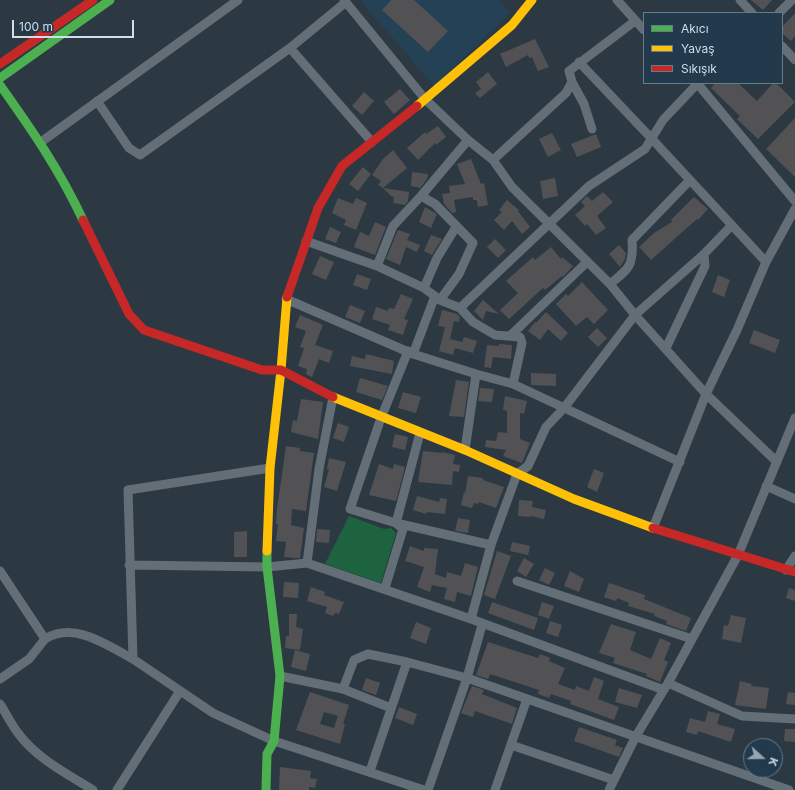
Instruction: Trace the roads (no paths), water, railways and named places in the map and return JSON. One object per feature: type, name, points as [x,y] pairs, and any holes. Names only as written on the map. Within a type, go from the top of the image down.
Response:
[{"type":"street","points":[[0,64],[93,0]]},
{"type":"street","points":[[0,78],[110,0]]},
{"type":"street","points":[[41,142],[238,0]]},
{"type":"street","points":[[266,790],[267,754],[274,741],[280,676],[267,567],[270,468],[281,370],[286,299],[318,208],[342,166],[425,99],[512,25],[532,0]]},
{"type":"street","points":[[617,0],[643,29]]},
{"type":"street","points":[[740,0],[751,12]]},
{"type":"street","points":[[780,12],[792,0]]},
{"type":"street","points":[[97,101],[129,148],[140,156],[290,48],[345,1],[425,99],[468,140],[493,160],[512,187],[610,284],[635,315],[706,394],[777,462]]},
{"type":"street","points":[[592,129],[584,104],[568,71],[635,21]]},
{"type":"street","points":[[783,47],[795,60]]},
{"type":"street","points":[[290,48],[372,142]]},
{"type":"street","points":[[579,62],[652,138],[731,226],[766,262]]},
{"type":"street","points":[[493,160],[566,93],[572,82]]},
{"type":"street","points":[[460,308],[589,186],[645,149],[663,120],[696,84]]},
{"type":"street","points":[[698,84],[795,201]]},
{"type":"street","points":[[0,85],[41,142],[67,186],[129,314],[144,330],[262,370],[281,370],[333,397],[381,418],[465,450],[574,499],[653,528],[791,571],[795,556]]},
{"type":"street","points":[[377,266],[393,226],[422,196],[468,140]]},
{"type":"street","points":[[610,284],[627,270],[632,262],[632,240],[690,180]]},
{"type":"street","points":[[422,196],[435,204],[473,243],[459,274],[437,298],[411,352],[381,418],[350,509],[396,523],[491,545]]},
{"type":"street","points":[[653,528],[706,394],[737,330],[766,262],[795,209]]},
{"type":"street","points":[[471,619],[491,545],[517,474],[528,466],[546,427],[564,408],[635,315],[704,254],[731,226]]},
{"type":"street","points":[[424,288],[437,258],[456,227]]},
{"type":"street","points":[[306,241],[377,266],[424,288],[437,298],[460,308],[473,322],[495,335],[511,335],[520,337],[522,343],[513,384]]},
{"type":"street","points":[[666,348],[705,266],[704,254]]},
{"type":"street","points":[[511,335],[588,262]]},
{"type":"street","points":[[286,299],[411,352],[476,374],[513,384],[680,462]]},
{"type":"street","points":[[465,450],[476,374]]},
{"type":"street","points":[[307,563],[319,470],[333,397]]},
{"type":"street","points":[[610,790],[636,736],[666,687],[738,555],[795,418]]},
{"type":"street","points":[[396,523],[420,433]]},
{"type":"street","points":[[133,659],[129,565],[128,490],[270,468]]},
{"type":"street","points":[[766,486],[795,500]]},
{"type":"street","points":[[384,588],[403,529],[396,523]]},
{"type":"street","points":[[129,565],[267,567],[307,563],[384,588],[471,619],[482,625],[666,687],[742,716],[795,719]]},
{"type":"street","points":[[0,571],[45,639]]},
{"type":"street","points":[[517,581],[692,639]]},
{"type":"street","points":[[428,790],[468,678],[482,625]]},
{"type":"street","points":[[0,679],[29,659],[45,639],[60,632],[78,633],[102,643],[133,659],[213,713],[274,741],[370,771],[424,790]]},
{"type":"street","points":[[343,689],[354,660],[368,654],[407,662],[468,678],[636,736],[766,787],[788,790]]},
{"type":"street","points":[[370,771],[407,662]]},
{"type":"street","points":[[280,676],[343,689],[391,708]]},
{"type":"street","points":[[117,790],[180,691]]},
{"type":"street","points":[[495,790],[527,699]]},
{"type":"street","points":[[0,704],[18,733],[32,748],[56,767],[93,790]]},
{"type":"street","points":[[511,745],[614,780]]}]
